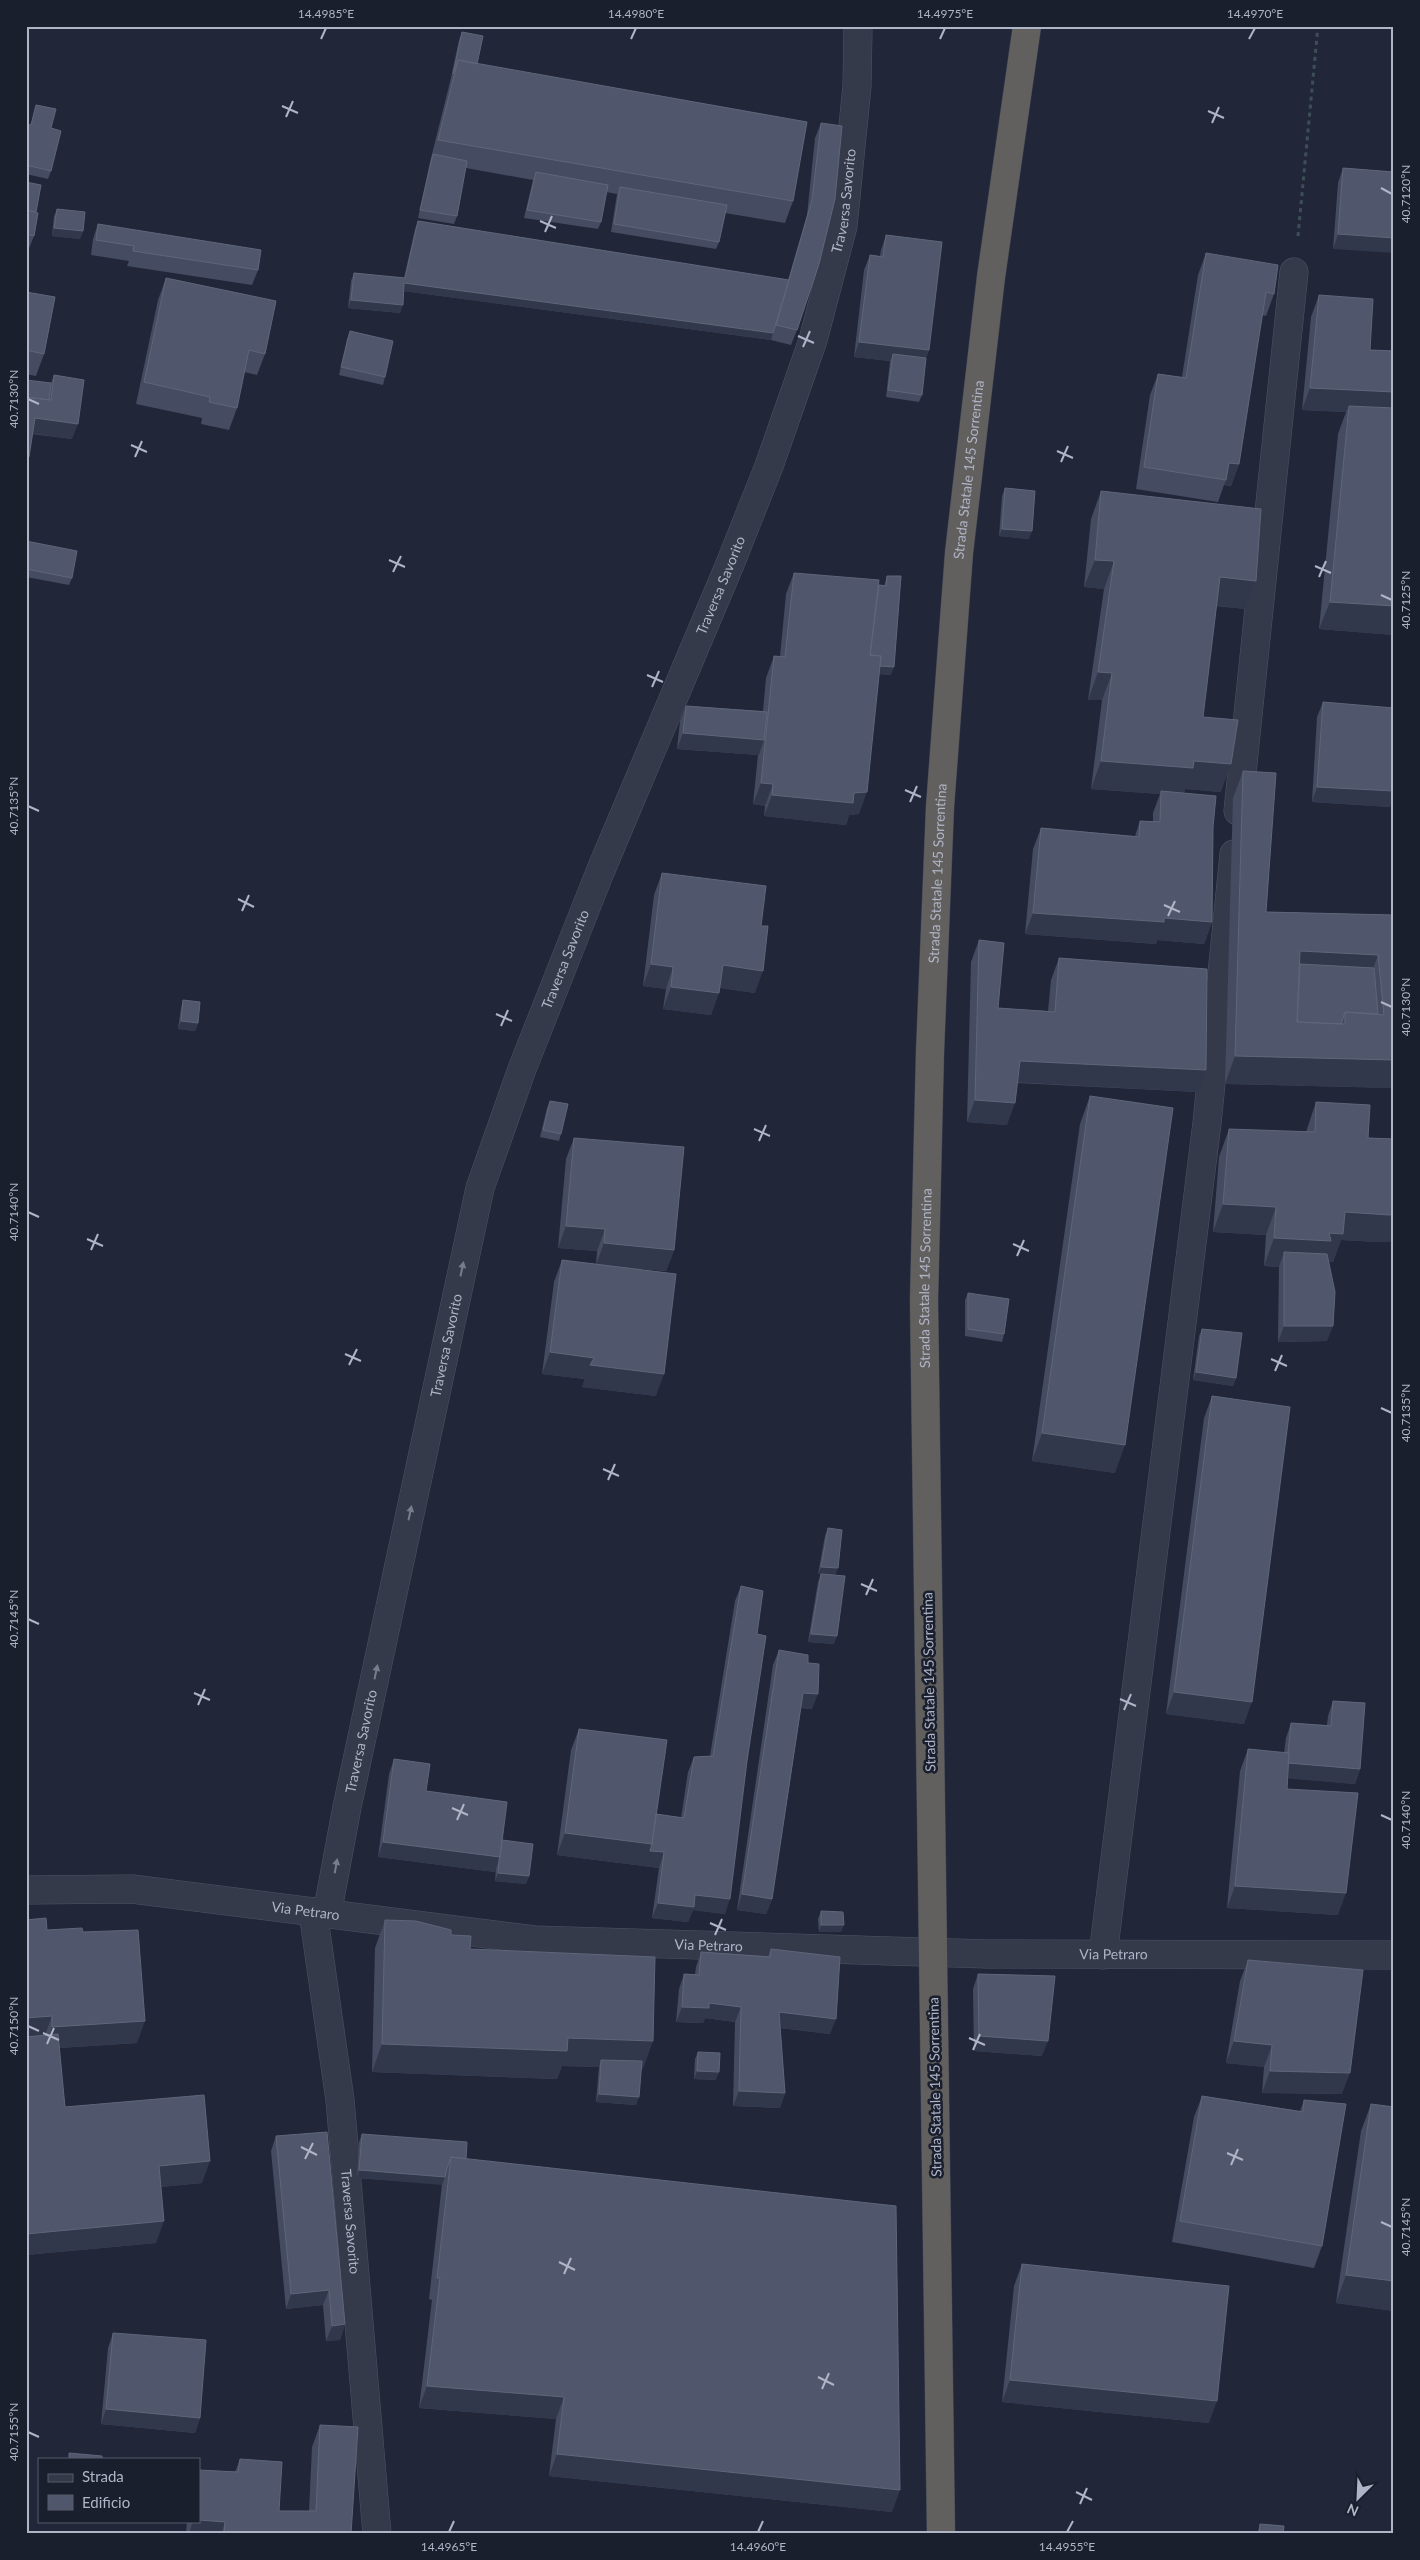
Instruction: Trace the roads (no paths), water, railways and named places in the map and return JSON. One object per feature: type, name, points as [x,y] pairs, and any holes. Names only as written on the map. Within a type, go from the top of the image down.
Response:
[{"type":"highway","name":"Strada Statale 145 Sorrentina","points":[[941,2534],[924,1300],[930,1052],[940,807],[959,553],[991,276],[1027,26]]},
{"type":"street","name":"Traversa Savorito","points":[[378,2534],[340,2100],[320,1913],[347,1807],[480,1188],[522,1069],[600,872],[730,564],[769,466],[813,340],[843,226],[857,86],[858,26]]},
{"type":"street","points":[[1103,1955],[1208,1123],[1294,272]]},
{"type":"street","name":"Via Petraro","points":[[26,1890],[132,1889],[535,1940],[987,1954],[1394,1955]]}]
